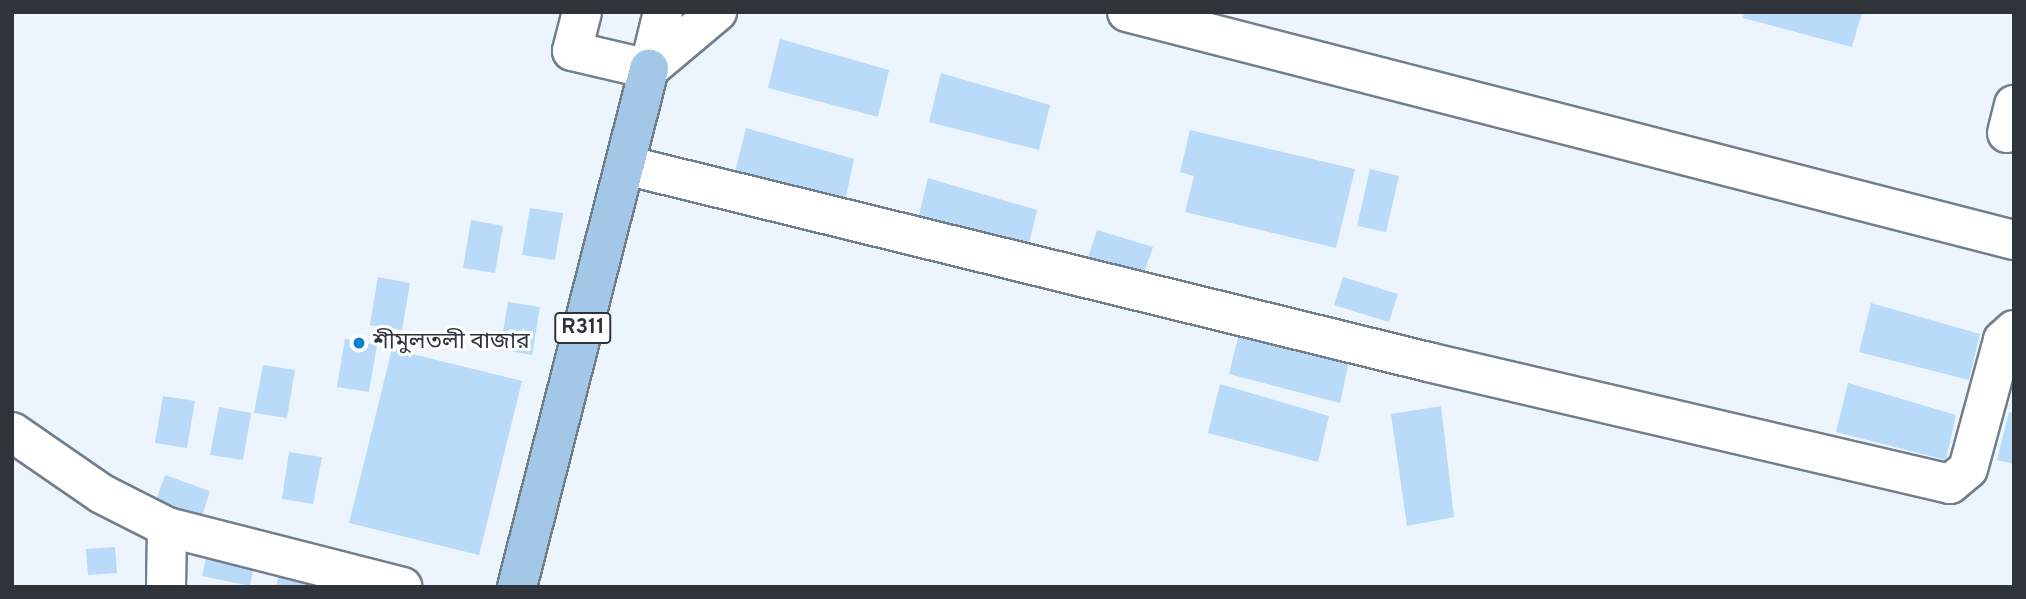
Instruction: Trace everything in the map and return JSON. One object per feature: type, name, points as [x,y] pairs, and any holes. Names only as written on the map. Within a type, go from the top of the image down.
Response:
[{"type":"main road","name":"R311","points":[[517,587],[649,69]]},
{"type":"street","points":[[582,12],[572,51],[649,69],[717,12]]},
{"type":"street","name":"R311","points":[[649,69],[663,12]]},
{"type":"street","points":[[1127,12],[2014,240]]},
{"type":"street","points":[[625,165],[1402,356],[1950,484],[1968,469],[2003,341],[2014,330]]},
{"type":"street","points":[[12,432],[102,494],[167,527],[402,587]]},
{"type":"street","points":[[166,587],[167,527]]},
{"type":"building","points":[[1744,12],[1862,12],[1852,47],[1743,18]]},
{"type":"building","points":[[780,39],[889,70],[878,117],[768,88]]},
{"type":"building","points":[[941,73],[1050,105],[1039,150],[929,122]]},
{"type":"building","points":[[746,128],[854,159],[844,206],[734,176]]},
{"type":"building","points":[[1190,130],[1355,169],[1336,248],[1185,212],[1194,176],[1180,172]]},
{"type":"building","points":[[1370,169],[1399,176],[1386,232],[1357,226]]},
{"type":"building","points":[[928,178],[1037,210],[1026,256],[916,227]]},
{"type":"building","points":[[530,208],[563,213],[555,260],[522,255]]},
{"type":"building","points":[[471,220],[503,226],[495,273],[463,268]]},
{"type":"building","points":[[1097,230],[1153,247],[1143,275],[1088,258]]},
{"type":"building","points":[[378,277],[410,283],[402,330],[370,325]]},
{"type":"building","points":[[1343,277],[1398,294],[1389,322],[1334,305]]},
{"type":"building","points":[[508,302],[540,307],[532,355],[500,349]]},
{"type":"building","points":[[1871,303],[1980,334],[1969,380],[1859,352]]},
{"type":"building","points":[[1241,326],[1350,357],[1340,403],[1229,374]]},
{"type":"building","points":[[345,339],[377,345],[369,392],[337,387]]},
{"type":"building","points":[[392,349],[522,381],[479,555],[349,523]]},
{"type":"building","points":[[263,365],[295,370],[287,418],[254,413]]},
{"type":"building","points":[[1848,383],[1956,415],[1946,460],[1836,432]]},
{"type":"building","points":[[1220,384],[1329,416],[1318,462],[1208,433]]},
{"type":"building","points":[[163,396],[195,401],[187,448],[155,443]]},
{"type":"building","points":[[1441,406],[1454,517],[1407,526],[1391,414]]},
{"type":"building","points":[[219,407],[251,413],[243,460],[210,455]]},
{"type":"building","points":[[2009,412],[2014,413],[2014,464],[1997,460]]},
{"type":"building","points":[[289,452],[322,457],[313,504],[282,499]]},
{"type":"building","points":[[165,475],[210,491],[200,522],[154,506]]},
{"type":"building","points":[[209,544],[256,554],[250,586],[202,576]]},
{"type":"building","points":[[115,547],[117,573],[88,575],[86,549]]},
{"type":"building","points":[[281,563],[312,568],[309,587],[276,587]]},
{"type":"place","name":"শীমুলতলী বাজার","points":[[359,343]]}]
